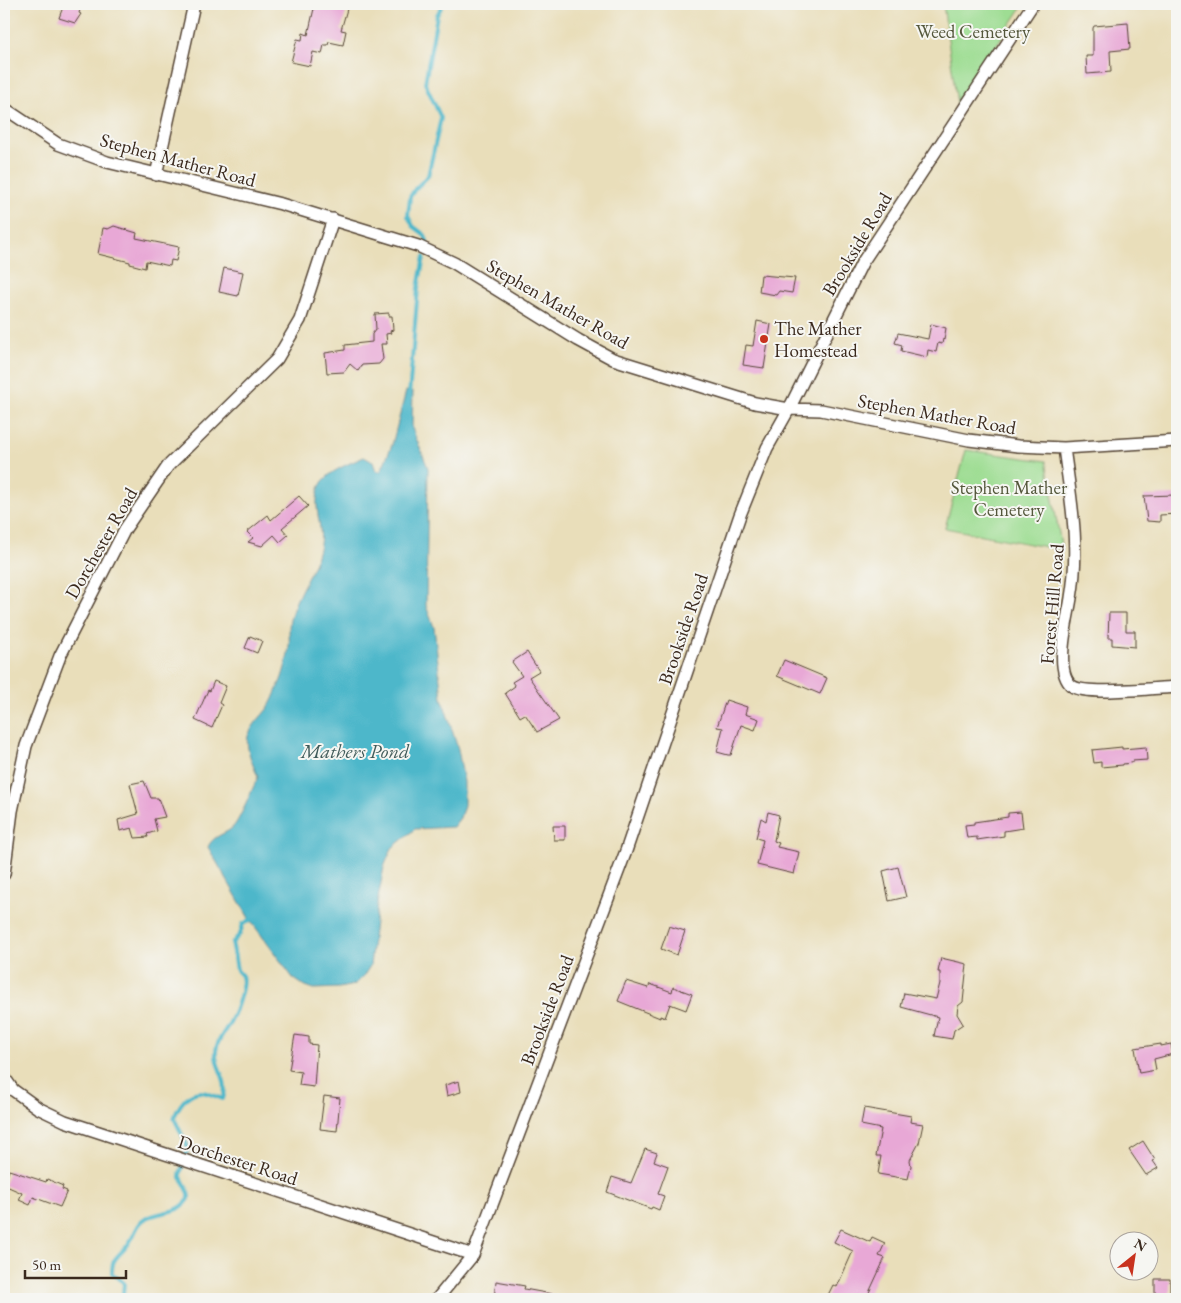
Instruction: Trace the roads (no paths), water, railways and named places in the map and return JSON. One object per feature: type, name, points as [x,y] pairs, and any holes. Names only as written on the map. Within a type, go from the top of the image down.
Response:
[{"type":"street","points":[[156,175],[194,4]]},
{"type":"street","name":"Brookside Road","points":[[437,1299],[473,1255],[626,851],[740,515],[767,448],[789,410],[862,263],[1033,4]]},
{"type":"street","name":"Stephen Mather Road","points":[[4,108],[58,144],[107,162],[281,204],[398,239],[436,253],[578,340],[613,359],[755,403],[789,410],[821,410],[969,440],[1018,446],[1064,448],[1177,442]]},
{"type":"street","name":"Dorchester Road","points":[[4,874],[12,810],[26,746],[60,656],[125,529],[168,466],[277,359],[300,320],[333,219]]},
{"type":"street","name":"Forest Hill Road","points":[[1064,448],[1075,532],[1076,559],[1074,585],[1064,644],[1062,666],[1064,677],[1073,686],[1088,691],[1177,687]]},
{"type":"street","name":"Dorchester Road","points":[[4,1077],[13,1090],[38,1108],[65,1121],[473,1255]]},
{"type":"water","name":"Mathers Pond","points":[[406,391],[413,392],[412,428],[428,468],[426,606],[434,627],[442,698],[458,749],[464,782],[464,805],[460,818],[453,827],[415,829],[392,848],[384,867],[377,904],[370,966],[363,977],[354,985],[314,989],[303,985],[293,978],[250,920],[208,847],[213,840],[230,830],[236,823],[258,777],[249,751],[248,736],[269,706],[284,672],[289,647],[289,623],[292,611],[313,567],[319,549],[320,533],[317,502],[320,486],[334,472],[364,457],[373,462],[376,471],[381,471],[392,445]]},
{"type":"waterway","points":[[427,241],[425,235],[413,226],[408,216],[410,197],[428,176],[441,118],[425,83],[437,15],[443,4]]},
{"type":"waterway","points":[[409,396],[418,288],[424,257]]},
{"type":"waterway","points":[[119,1299],[123,1294],[124,1283],[112,1273],[113,1264],[131,1240],[138,1226],[147,1218],[180,1208],[189,1199],[189,1193],[180,1175],[188,1147],[174,1118],[184,1101],[195,1093],[205,1092],[223,1099],[225,1085],[217,1063],[216,1051],[219,1040],[237,1007],[243,981],[242,976],[237,970],[232,943],[240,934],[243,924],[250,920],[252,916]]},
{"type":"place","name":"The Mather Homestead","points":[[764,339]]},
{"type":"park label","name":"Weed Cemetery","points":[[973,31]]},
{"type":"park label","name":"Stephen Mather Cemetery","points":[[1009,498]]}]
